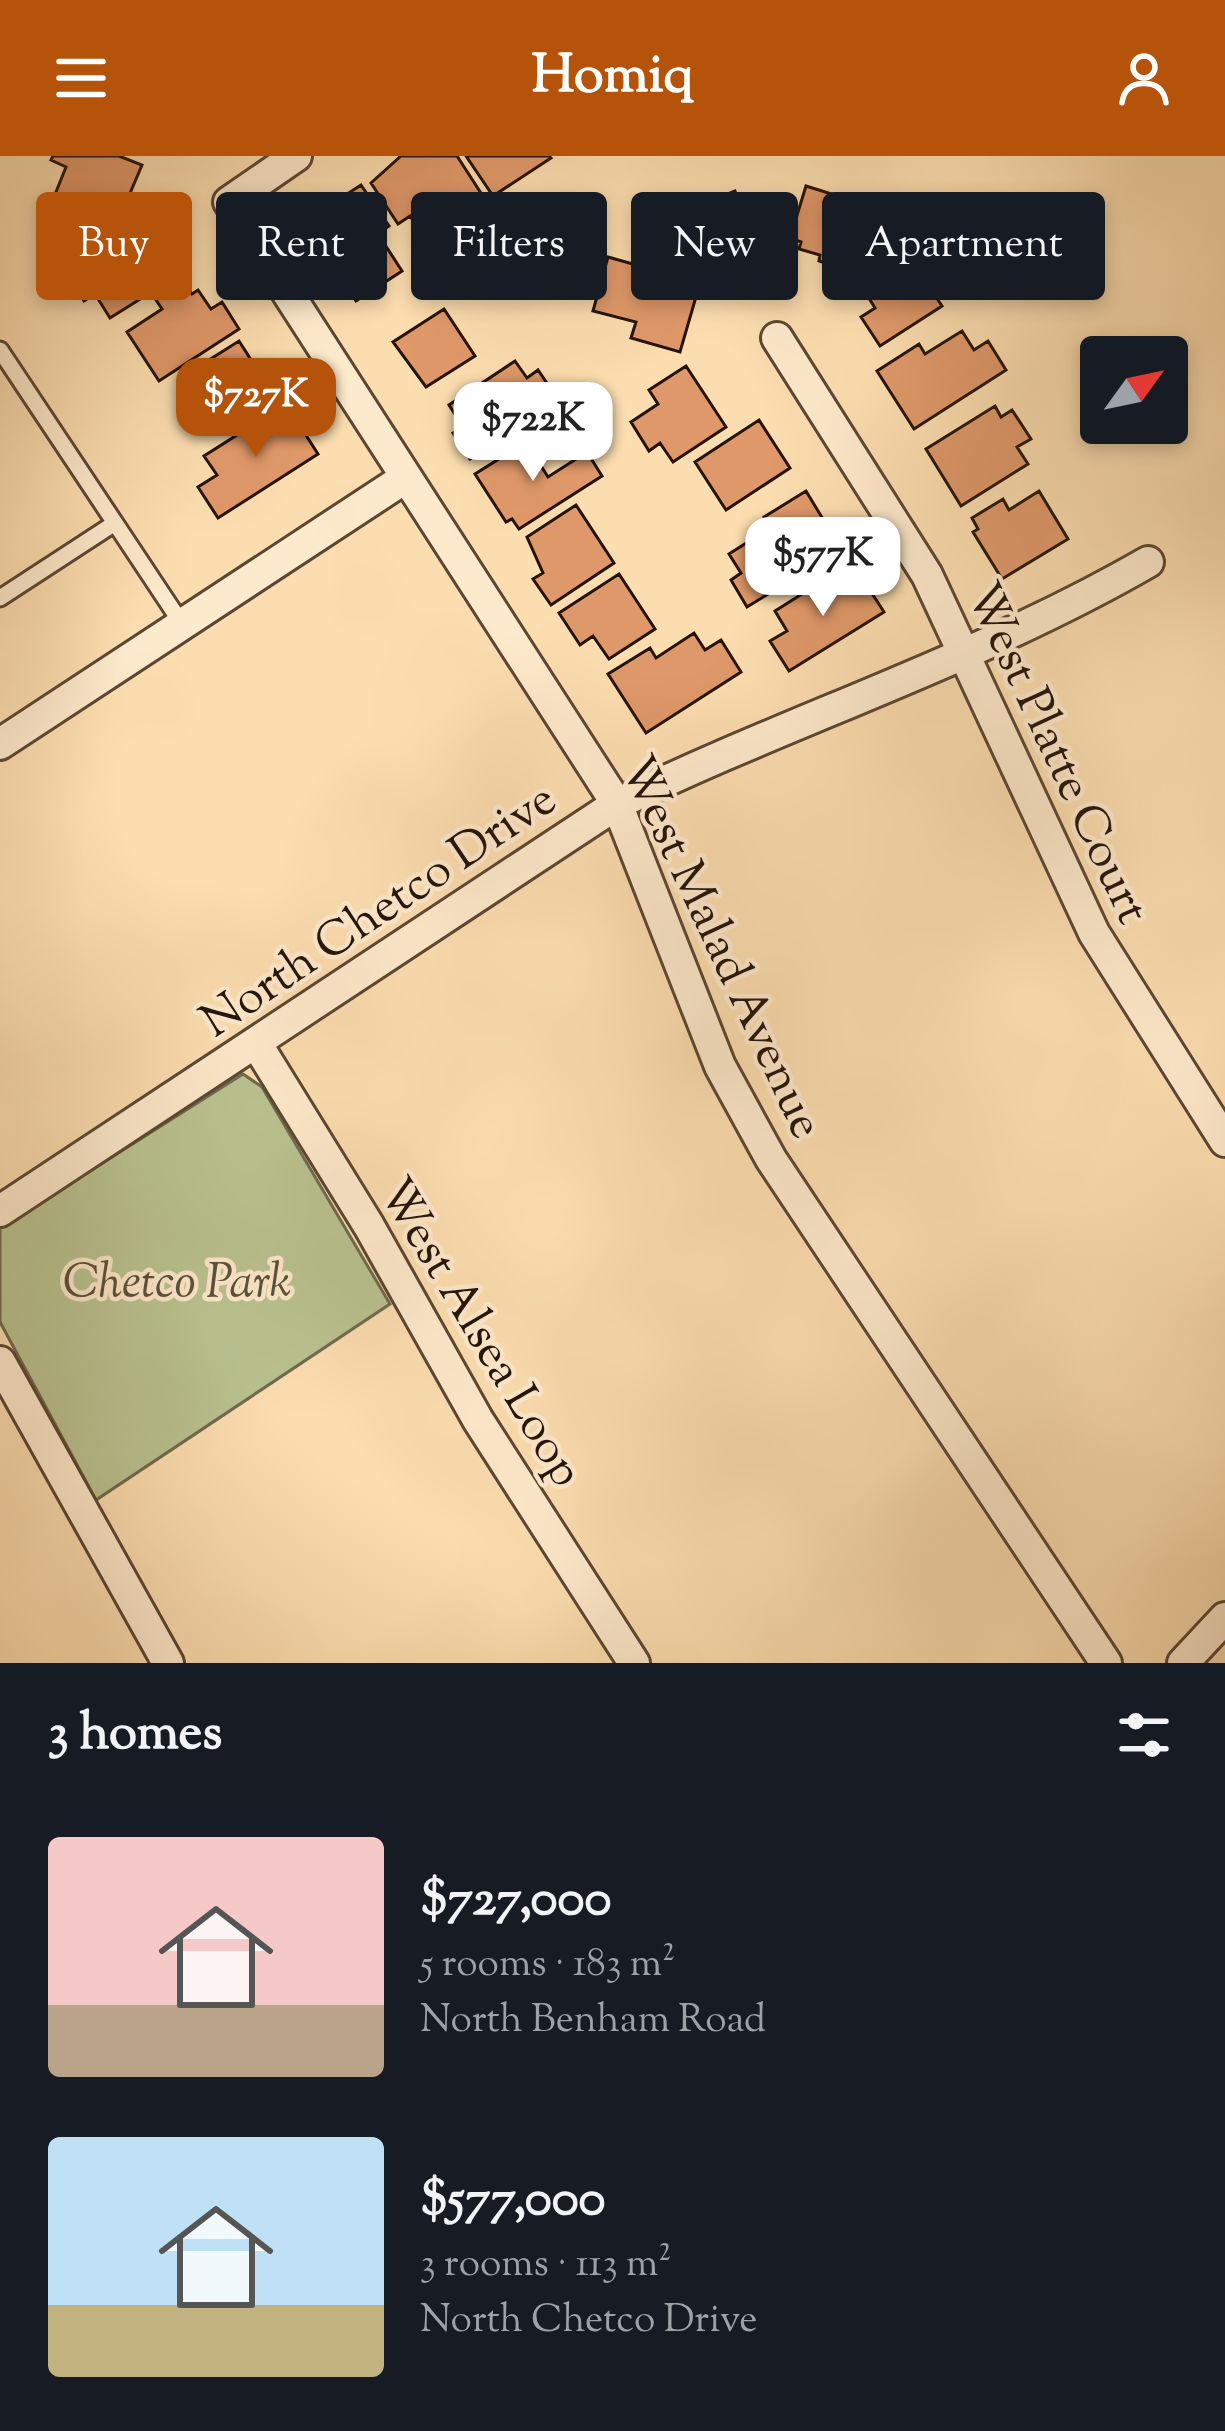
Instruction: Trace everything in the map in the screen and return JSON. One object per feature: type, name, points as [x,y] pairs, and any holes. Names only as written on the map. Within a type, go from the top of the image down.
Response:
[{"type":"street","name":"West Malad Avenue","points":[[296,156],[229,202],[617,804],[720,1066],[771,1159],[1106,1663]]},
{"type":"street","name":"West Platte Court","points":[[777,338],[927,575],[1094,933],[1225,1142]]},
{"type":"street","points":[[0,744],[405,478]]},
{"type":"street","name":"North Chetco Drive","points":[[0,1211],[617,804],[704,761],[1069,608],[1148,562]]},
{"type":"street","name":"West Alsea Loop","points":[[256,1043],[369,1226],[478,1420],[634,1663]]},
{"type":"street","points":[[0,1362],[168,1663]]},
{"type":"street","points":[[1183,1663],[1225,1618]]},
{"type":"lane","points":[[0,350],[182,624]]},
{"type":"lane","points":[[0,598],[115,523]]},
{"type":"green space","name":"Chetco Park","points":[[243,1074],[262,1087],[390,1304],[96,1500],[0,1322],[0,1228]]},
{"type":"building","points":[[53,156],[119,156],[142,165],[130,192],[56,192],[66,167],[51,160]]},
{"type":"building","points":[[401,156],[457,156],[480,192],[411,192],[411,218],[398,224],[387,207],[387,192],[377,192],[371,183]]},
{"type":"building","points":[[466,156],[551,158],[499,192],[490,192]]},
{"type":"building","points":[[806,186],[825,192],[822,262],[820,255],[799,249],[798,212]]},
{"type":"building","points":[[387,248],[402,271],[387,281]]},
{"type":"building","points":[[608,257],[631,264],[631,300],[695,300],[680,352],[631,338],[636,322],[593,311],[596,300],[607,300]]},
{"type":"building","points":[[198,290],[211,309],[222,302],[239,329],[159,381],[127,332],[162,309],[156,300],[192,300]]},
{"type":"building","points":[[99,300],[139,300],[110,318]]},
{"type":"building","points":[[870,300],[938,300],[942,306],[880,346],[861,317],[875,308]]},
{"type":"building","points":[[444,309],[475,356],[426,387],[393,342]]},
{"type":"building","points":[[962,331],[974,350],[988,341],[1006,370],[914,429],[877,371],[919,344],[925,354]]},
{"type":"building","points":[[239,341],[276,399],[227,431],[213,409],[199,418],[184,394],[198,385],[190,372]]},
{"type":"building","points":[[515,361],[527,378],[538,370],[559,401],[470,459],[453,433],[463,427],[449,405]]},
{"type":"building","points":[[686,366],[726,427],[673,462],[660,443],[649,451],[631,422],[658,404],[649,390]]},
{"type":"building","points":[[286,404],[318,454],[218,518],[198,487],[217,475],[204,456]]},
{"type":"building","points":[[995,406],[1001,417],[1012,410],[1031,439],[1017,447],[1028,464],[961,506],[926,449]]},
{"type":"building","points":[[759,420],[790,468],[726,510],[695,462]]},
{"type":"building","points":[[526,442],[548,477],[587,452],[602,476],[519,529],[512,519],[506,522],[475,474]]},
{"type":"building","points":[[806,491],[841,549],[747,607],[731,580],[741,573],[729,554],[770,528],[764,517]]},
{"type":"building","points":[[1039,491],[1068,539],[1002,579],[973,532],[978,529],[972,518],[1003,499],[1009,510]]},
{"type":"building","points":[[576,505],[614,563],[551,605],[533,579],[543,573],[527,537]]},
{"type":"building","points":[[840,570],[853,592],[866,584],[884,612],[789,671],[770,641],[787,631],[775,611]]},
{"type":"building","points":[[619,574],[655,629],[609,659],[593,636],[580,645],[559,613]]},
{"type":"building","points":[[694,633],[705,650],[721,640],[741,672],[646,733],[608,674],[650,648],[656,658]]}]
